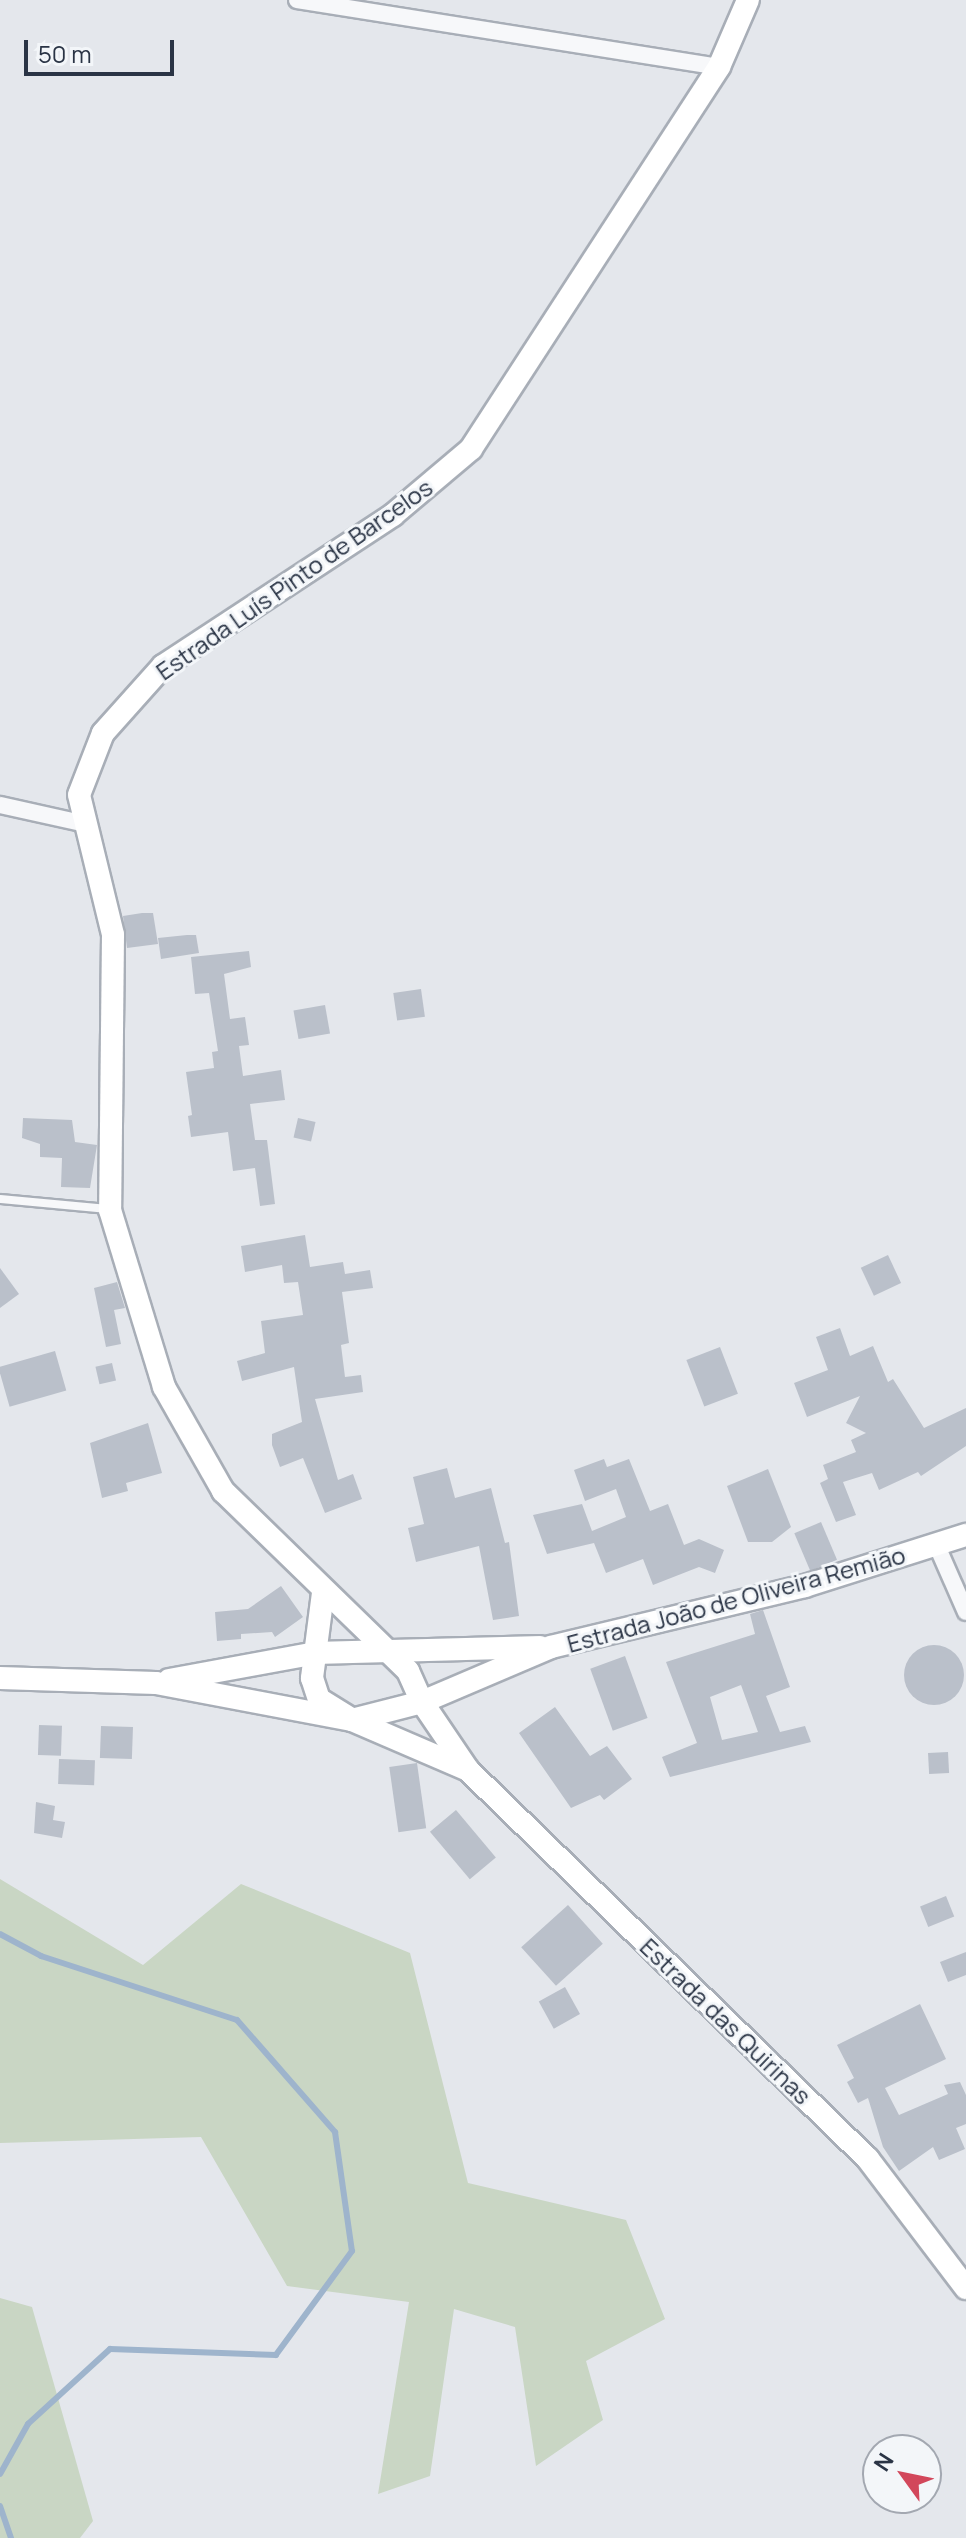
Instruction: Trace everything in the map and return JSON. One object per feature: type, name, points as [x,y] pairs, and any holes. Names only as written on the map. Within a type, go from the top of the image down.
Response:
[{"type":"street","points":[[297,0],[719,67]]},
{"type":"street","name":"Estrada Luís Pinto de Barcelos","points":[[422,1702],[408,1671],[323,1593],[223,1491],[164,1387],[110,1210],[113,935],[79,795],[103,733],[163,666],[393,515],[471,449],[719,67],[748,0]]},
{"type":"street","points":[[0,805],[86,824]]},
{"type":"street","name":"Estrada João de Oliveira Remião","points":[[0,1678],[156,1683],[352,1720],[422,1702],[551,1647],[805,1586],[966,1535]]},
{"type":"street","points":[[937,1546],[966,1612]]},
{"type":"street","points":[[316,1653],[323,1593]]},
{"type":"street","name":"Estrada João de Oliveira Remião","points":[[156,1683],[316,1653],[551,1647]]},
{"type":"street","name":"Estrada das Quirinas","points":[[316,1653],[312,1678],[319,1699],[352,1720],[468,1770]]},
{"type":"street","name":"Estrada das Quirinas","points":[[422,1702],[468,1770],[868,2159],[966,2288]]},
{"type":"lane","points":[[0,1199],[110,1210]]},
{"type":"green space","points":[[0,1879],[143,1965],[241,1884],[410,1953],[468,2183],[626,2220],[665,2319],[586,2361],[603,2420],[536,2466],[515,2327],[454,2309],[430,2476],[378,2494],[409,2302],[287,2286],[201,2137],[0,2143]]},
{"type":"green space","points":[[0,2298],[32,2307],[93,2521],[80,2538],[0,2538]]},
{"type":"building","points":[[153,913],[158,944],[127,948],[123,916]]},
{"type":"building","points":[[196,935],[199,953],[161,959],[158,938]]},
{"type":"building","points":[[249,951],[251,967],[224,974],[230,1019],[245,1017],[249,1045],[239,1046],[243,1076],[281,1070],[285,1100],[250,1104],[255,1140],[267,1140],[275,1204],[260,1206],[255,1168],[233,1171],[228,1132],[191,1137],[188,1116],[192,1115],[186,1072],[214,1068],[212,1052],[218,1051],[209,993],[195,994],[191,957]]},
{"type":"building","points":[[421,989],[425,1017],[397,1021],[393,993]]},
{"type":"building","points":[[325,1005],[330,1034],[299,1039],[293,1011]]},
{"type":"building","points":[[23,1118],[72,1120],[75,1142],[97,1145],[90,1188],[61,1187],[62,1158],[40,1157],[40,1144],[22,1138]]},
{"type":"building","points":[[298,1118],[316,1122],[311,1142],[294,1137]]},
{"type":"building","points":[[305,1235],[310,1267],[343,1262],[345,1274],[370,1270],[373,1288],[342,1292],[349,1343],[341,1345],[345,1377],[361,1375],[363,1392],[315,1399],[338,1480],[353,1474],[362,1499],[325,1513],[303,1458],[280,1467],[272,1445],[272,1434],[302,1422],[294,1367],[242,1381],[237,1361],[265,1353],[261,1321],[303,1315],[298,1282],[284,1283],[282,1265],[245,1272],[241,1246]]},
{"type":"building","points":[[888,1255],[901,1283],[874,1296],[861,1268]]},
{"type":"building","points":[[0,1268],[19,1294],[0,1308]]},
{"type":"building","points":[[117,1282],[125,1308],[114,1310],[121,1344],[106,1347],[94,1288]]},
{"type":"building","points":[[840,1328],[850,1356],[873,1346],[888,1382],[893,1379],[924,1428],[966,1408],[966,1446],[921,1476],[918,1472],[879,1490],[872,1473],[843,1482],[856,1515],[836,1522],[820,1483],[828,1479],[823,1465],[856,1452],[851,1440],[866,1433],[846,1423],[860,1396],[807,1417],[794,1383],[828,1370],[816,1337]]},
{"type":"building","points":[[720,1347],[738,1394],[704,1407],[686,1360]]},
{"type":"building","points":[[55,1351],[66,1390],[10,1407],[0,1367]]},
{"type":"building","points":[[112,1363],[116,1381],[99,1384],[95,1367]]},
{"type":"building","points":[[148,1423],[162,1473],[126,1483],[128,1491],[102,1498],[90,1443]]},
{"type":"building","points":[[604,1459],[607,1467],[629,1459],[650,1511],[668,1504],[684,1545],[699,1539],[724,1550],[715,1573],[699,1567],[653,1585],[643,1559],[606,1573],[594,1543],[547,1554],[533,1515],[582,1504],[592,1531],[626,1517],[616,1489],[585,1501],[574,1470]]},
{"type":"building","points":[[447,1468],[455,1498],[491,1488],[505,1543],[509,1542],[519,1616],[493,1620],[479,1546],[416,1562],[408,1528],[424,1524],[413,1477]]},
{"type":"building","points":[[768,1469],[791,1527],[772,1542],[748,1542],[727,1486]]},
{"type":"building","points":[[821,1522],[837,1560],[810,1571],[794,1533]]},
{"type":"building","points":[[281,1586],[303,1617],[275,1637],[272,1632],[241,1634],[241,1639],[217,1641],[215,1612],[248,1609]]},
{"type":"building","points":[[763,1610],[790,1687],[766,1696],[780,1732],[805,1726],[811,1742],[670,1777],[662,1757],[697,1743],[666,1662],[755,1634],[750,1614]],"holes":[[[741,1685],[758,1732],[722,1740],[710,1697]]]},
{"type":"building","points":[[934,1645],[946,1647],[955,1654],[962,1663],[962,1687],[955,1696],[946,1703],[934,1705],[922,1703],[913,1696],[906,1687],[904,1675],[906,1663],[913,1654],[922,1647]]},
{"type":"building","points":[[625,1656],[648,1718],[613,1731],[590,1669]]},
{"type":"building","points":[[555,1707],[590,1756],[607,1746],[632,1779],[604,1800],[600,1795],[571,1808],[519,1733]]},
{"type":"building","points":[[39,1725],[62,1726],[61,1756],[38,1755]]},
{"type":"building","points":[[101,1726],[133,1727],[132,1759],[100,1758]]},
{"type":"building","points":[[948,1752],[949,1773],[929,1774],[928,1753]]},
{"type":"building","points":[[59,1759],[95,1760],[94,1785],[58,1784]]},
{"type":"building","points":[[417,1763],[426,1828],[398,1832],[389,1767]]},
{"type":"building","points":[[36,1802],[55,1806],[53,1820],[65,1822],[62,1838],[34,1833]]},
{"type":"building","points":[[456,1810],[496,1857],[470,1879],[430,1832]]},
{"type":"building","points":[[946,1896],[954,1916],[928,1927],[920,1906]]},
{"type":"building","points":[[568,1905],[603,1944],[556,1986],[521,1947]]},
{"type":"building","points":[[966,1952],[966,1975],[948,1982],[940,1962]]},
{"type":"building","points":[[565,1987],[580,2014],[554,2029],[539,2002]]},
{"type":"building","points":[[920,2004],[946,2059],[885,2088],[899,2115],[948,2094],[944,2085],[960,2082],[966,2095],[966,2124],[956,2128],[965,2149],[939,2160],[933,2147],[899,2171],[883,2147],[868,2098],[858,2103],[847,2082],[854,2078],[837,2045]]},
{"type":"waterway","points":[[0,1934],[41,1956],[237,2020],[335,2132],[352,2251],[276,2355],[110,2349],[28,2424],[0,2474]]},
{"type":"waterway","points":[[0,2506],[11,2538]]}]
